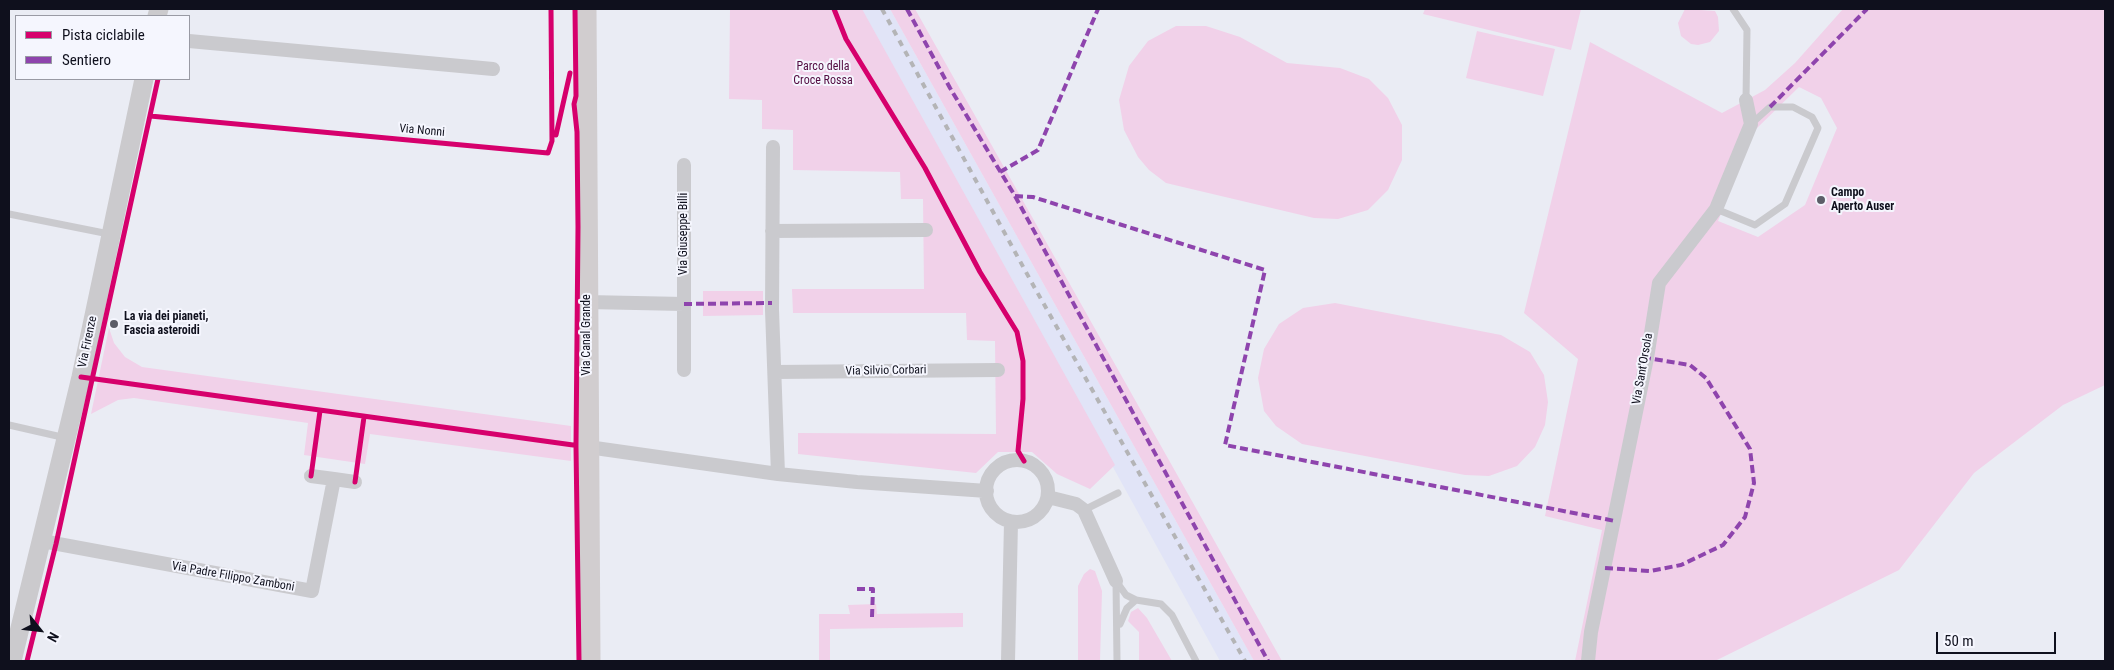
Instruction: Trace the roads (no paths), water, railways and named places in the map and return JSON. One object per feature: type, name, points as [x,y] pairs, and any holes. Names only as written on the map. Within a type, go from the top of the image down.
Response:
[{"type":"main road","name":"Via Canal Grande","points":[[586,9],[590,661]]},
{"type":"street","points":[[190,40],[493,68]]},
{"type":"street","name":"Via Firenze","points":[[12,661],[14,630],[42,541],[144,80]]},
{"type":"street","points":[[1746,100],[1751,124]]},
{"type":"street","name":"Via Sant'Orsola","points":[[1588,661],[1592,632],[1647,358],[1659,283],[1716,209],[1751,124]]},
{"type":"street","points":[[773,147],[772,310],[778,474]]},
{"type":"street","name":"Via Giuseppe Billi","points":[[684,165],[684,370]]},
{"type":"street","points":[[772,231],[926,230]]},
{"type":"street","points":[[587,302],[684,304]]},
{"type":"street","name":"Via Silvio Corbari","points":[[775,372],[998,370]]},
{"type":"street","points":[[588,447],[778,474],[856,482],[986,491]]},
{"type":"street","points":[[1015,460],[1033,464],[1046,478],[1048,497],[1039,514],[1030,519],[1011,522],[1003,519],[991,508],[986,491],[988,482],[998,467],[1015,460]]},
{"type":"street","points":[[311,476],[355,482]]},
{"type":"street","name":"Via Padre Filippo Zamboni","points":[[42,541],[312,591],[334,479]]},
{"type":"street","points":[[1048,497],[1076,504],[1084,510],[1116,581]]},
{"type":"street","points":[[1008,661],[1011,522]]},
{"type":"lane","points":[[1733,9],[1747,30],[1746,100]]},
{"type":"lane","points":[[1716,209],[1756,225],[1785,204],[1818,128],[1812,117],[1794,107],[1770,107],[1751,124]]},
{"type":"lane","points":[[9,214],[111,234]]},
{"type":"lane","points":[[9,425],[66,438]]},
{"type":"lane","points":[[1084,510],[1118,493]]},
{"type":"lane","points":[[1116,581],[1126,595],[1136,600],[1161,604],[1167,609],[1186,638],[1196,661]]},
{"type":"lane","points":[[1116,581],[1117,661]]},
{"type":"lane","points":[[1118,629],[1127,608],[1136,600]]},
{"type":"railway","points":[[882,9],[1032,283],[1245,661]]},
{"type":"place","name":"Campo Aperto Auser","points":[[1821,200]]},
{"type":"place","name":"La via dei pianeti, Fascia asteroidi","points":[[114,324]]},
{"type":"park label","name":"Parco della Croce Rossa","points":[[823,74]]}]
